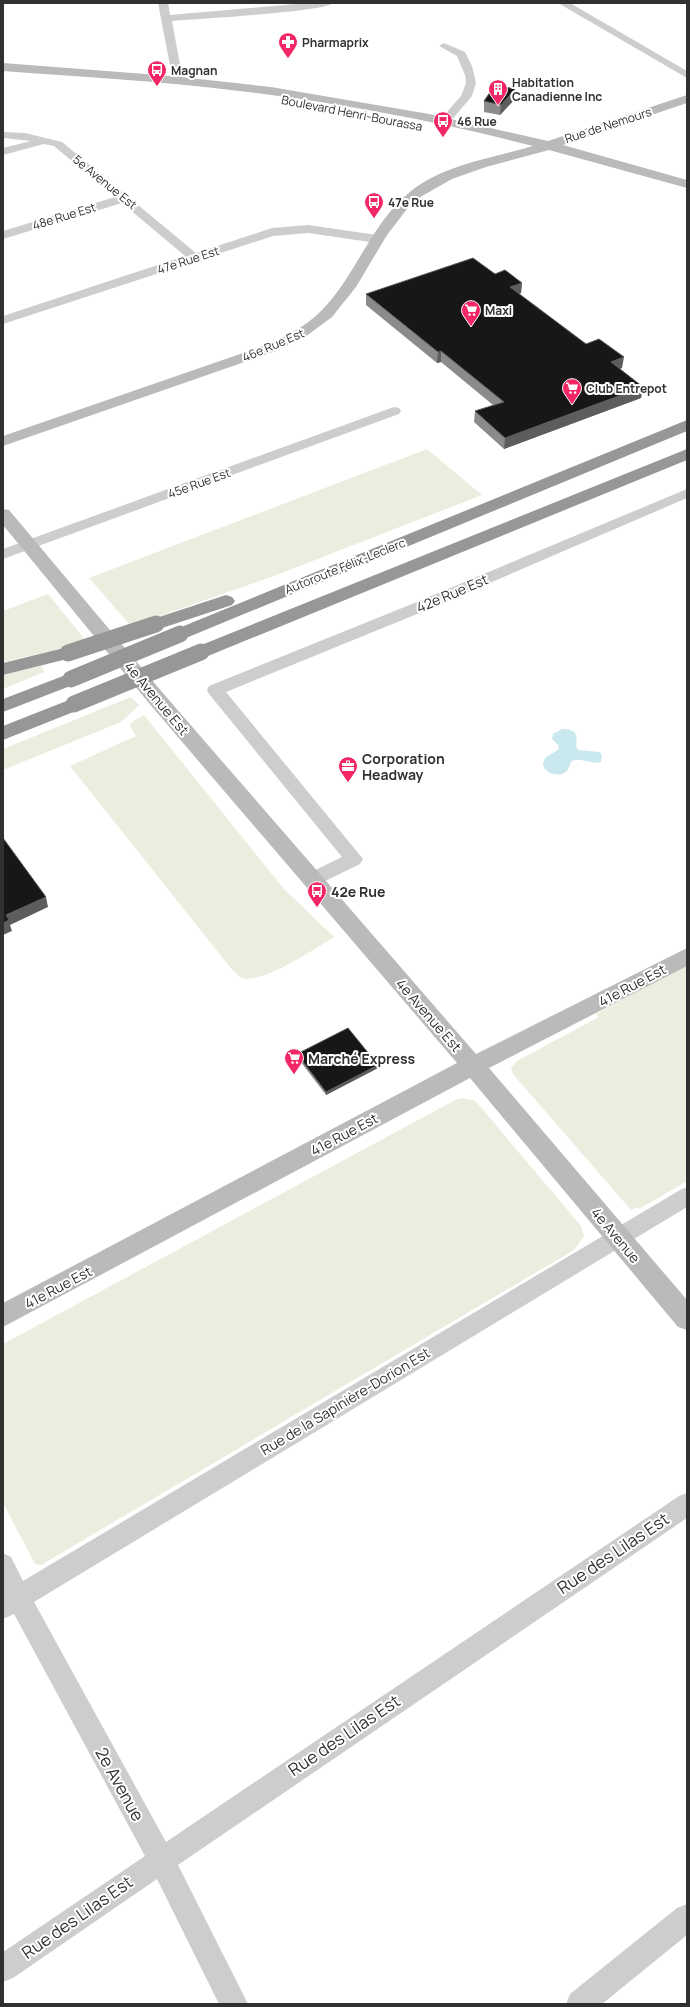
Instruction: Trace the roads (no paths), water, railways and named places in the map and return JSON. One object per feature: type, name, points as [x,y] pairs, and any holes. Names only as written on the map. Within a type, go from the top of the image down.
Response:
[{"type":"highway","name":"Autoroute Félix-Leclerc","points":[[3,706],[687,425]]},
{"type":"highway","name":"Autoroute Félix-Leclerc","points":[[3,733],[687,454]]},
{"type":"highway","points":[[3,669],[68,653],[222,602],[315,579]]},
{"type":"street","points":[[163,3],[178,81]]},
{"type":"street","points":[[166,18],[293,8],[328,3]]},
{"type":"street","points":[[563,3],[687,75]]},
{"type":"street","points":[[444,46],[461,54],[472,80],[470,93],[446,120]]},
{"type":"street","name":"Boulevard Henri-Bourassa","points":[[3,67],[178,81],[271,91],[446,120],[623,164],[687,184]]},
{"type":"street","name":"Boulevard Henri-Bourassa","points":[[178,81],[402,122],[529,151],[619,175],[687,197]]},
{"type":"street","name":"Rue de Nemours","points":[[529,151],[687,100]]},
{"type":"street","points":[[607,125],[596,139],[594,145],[598,151],[623,164]]},
{"type":"street","name":"5e Avenue Est","points":[[3,134],[45,140],[58,144],[125,198],[195,258]]},
{"type":"street","points":[[3,152],[45,140]]},
{"type":"street","name":"46e Rue Est","points":[[3,441],[268,349],[294,338],[310,328],[328,313],[342,295],[393,215],[404,204],[431,184],[455,174],[529,151]]},
{"type":"street","name":"48e Rue Est","points":[[3,235],[125,198]]},
{"type":"street","name":"47e Rue Est","points":[[3,320],[272,232],[293,229],[322,230],[377,239]]},
{"type":"street","name":"45e Rue Est","points":[[3,554],[394,412]]},
{"type":"street","name":"42e Rue Est","points":[[313,879],[354,859],[214,690],[417,608],[687,492]]},
{"type":"street","name":"4e Avenue Est","points":[[3,514],[155,697],[546,1150]]},
{"type":"street","name":"41e Rue Est","points":[[3,1316],[473,1066],[687,956]]},
{"type":"street","name":"4e Avenue","points":[[546,1150],[687,1319]]},
{"type":"street","name":"Rue de la Sapinière-Dorion Est","points":[[11,1603],[687,1196]]},
{"type":"street","name":"Rue des Lilas Est","points":[[3,1968],[161,1859],[687,1504]]},
{"type":"street","name":"2e Avenue","points":[[3,1565],[11,1603],[161,1859],[234,2004]]},
{"type":"street","points":[[580,2004],[687,1918]]},
{"type":"water","points":[[562,729],[567,729],[575,733],[577,738],[576,746],[578,750],[600,752],[602,756],[601,762],[594,763],[575,760],[572,761],[567,771],[560,774],[553,774],[546,770],[543,764],[545,758],[559,749],[558,745],[552,739],[553,734]]},
{"type":"place","name":"Pharmaprix","points":[[288,59]]},
{"type":"place","name":"Magnan","points":[[157,87]]},
{"type":"place","name":"Habitation Canadienne Inc","points":[[498,106]]},
{"type":"place","name":"46 Rue","points":[[443,138]]},
{"type":"place","name":"47e Rue","points":[[374,219]]},
{"type":"place","name":"Maxi","points":[[471,327]]},
{"type":"place","name":"Club Entrepot","points":[[572,405]]},
{"type":"place","name":"Corporation Headway","points":[[348,783]]},
{"type":"place","name":"42e Rue","points":[[317,908]]},
{"type":"place","name":"Marché Express","points":[[294,1075]]}]
